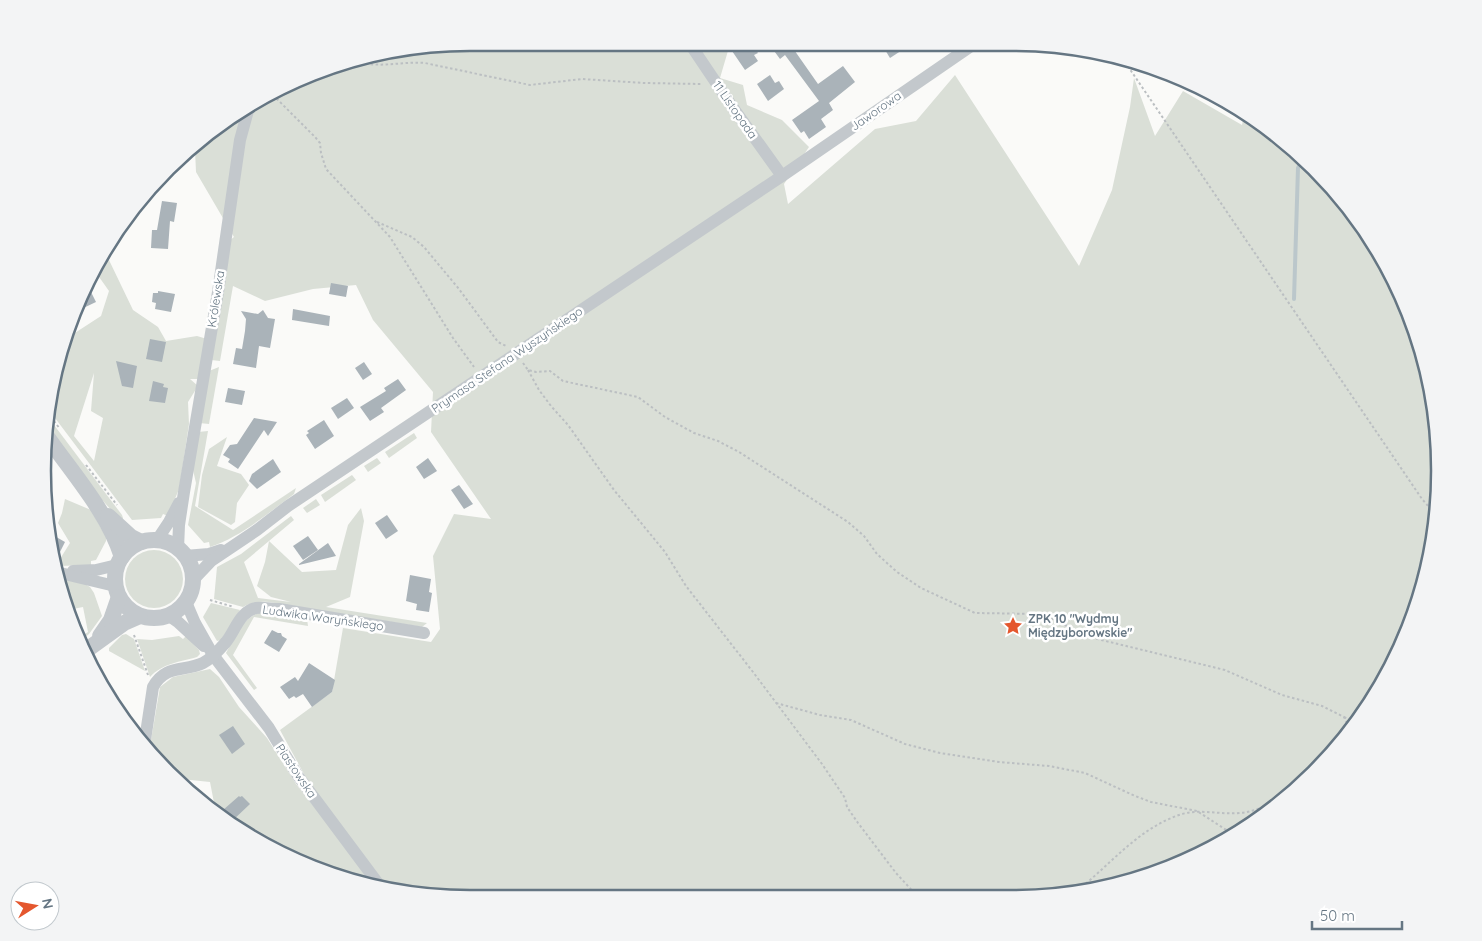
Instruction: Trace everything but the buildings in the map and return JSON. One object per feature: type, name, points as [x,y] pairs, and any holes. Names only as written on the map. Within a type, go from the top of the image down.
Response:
[{"type":"street","name":"11 Listopada","points":[[695,51],[782,176]]},
{"type":"street","name":"Jaworowa","points":[[782,176],[964,51]]},
{"type":"street","name":"Królewska","points":[[182,553],[179,525],[218,292],[240,140],[246,117]]},
{"type":"street","name":"Prymasa Stefana Wyszyńskiego","points":[[193,580],[211,561],[327,479],[782,176]]},
{"type":"street","points":[[54,434],[114,535],[120,561]]},
{"type":"street","name":"Królewska","points":[[149,541],[169,522],[184,492]]},
{"type":"street","points":[[65,575],[117,592],[128,609],[140,616],[152,618],[168,616],[186,602],[193,580],[189,564],[182,553],[167,543],[131,537],[97,506]]},
{"type":"street","points":[[90,647],[111,620],[117,592],[115,575],[120,561],[128,550],[149,541]]},
{"type":"street","name":"Prymasa Stefana Wyszyńskiego","points":[[182,553],[209,554],[233,546]]},
{"type":"street","points":[[64,572],[96,570],[120,561]]},
{"type":"street","name":"Piastowska","points":[[186,602],[213,655],[269,728],[298,776],[374,878]]},
{"type":"street","name":"Ludwika Waryńskiego","points":[[213,655],[226,642],[244,615],[249,611],[262,608],[279,609],[424,634]]},
{"type":"street","points":[[90,647],[124,623],[140,616]]},
{"type":"street","name":"Piastowska","points":[[168,616],[178,622],[213,655]]},
{"type":"street","points":[[146,735],[153,687],[157,680],[169,672],[203,663],[213,655]]},
{"type":"path","points":[[369,64],[425,63],[530,85],[582,79],[644,83],[717,84]]},
{"type":"path","points":[[1129,69],[1429,507]]},
{"type":"path","points":[[277,99],[320,143],[326,169],[390,237],[452,338],[482,377]]},
{"type":"path","points":[[377,222],[412,237],[424,247],[459,289],[498,342],[517,352],[551,406],[665,552],[686,586],[776,702],[845,798],[848,808],[858,824],[912,890]]},
{"type":"path","points":[[528,370],[536,372],[550,371],[563,381],[638,397],[665,417],[694,433],[718,441],[739,452],[848,522],[864,536],[877,554],[897,572],[921,588],[967,610],[975,613],[993,614],[1042,614],[1085,636],[1225,670],[1282,695],[1322,706],[1349,719]]},
{"type":"path","points":[[87,465],[119,508]]},
{"type":"path","points":[[210,600],[249,611]]},
{"type":"path","points":[[134,635],[148,676]]},
{"type":"path","points":[[776,702],[820,715],[850,720],[904,744],[940,753],[999,762],[1049,766],[1085,773],[1151,802],[1197,811],[1240,813],[1258,809]]},
{"type":"path","points":[[1344,717],[1347,722]]},
{"type":"path","points":[[1086,883],[1143,833],[1162,821],[1197,811],[1227,830]]},
{"type":"shaded area","points":[[470,51],[728,51],[720,78],[743,85],[747,105],[782,120],[809,147],[784,184],[788,204],[875,129],[916,121],[955,75],[1079,266],[1112,190],[1130,107],[1134,78],[1155,136],[1183,91],[1242,125],[1244,122],[1288,155],[1308,174],[1327,194],[1360,238],[1388,285],[1399,310],[1409,336],[1423,389],[1430,443],[1431,470],[1430,498],[1423,552],[1409,605],[1388,656],[1360,703],[1327,747],[1288,786],[1244,819],[1197,847],[1146,868],[1120,875],[1066,886],[1011,890],[470,890],[416,886],[370,877],[305,776],[280,730],[332,692],[343,628],[431,642],[440,629],[433,556],[454,514],[491,519],[431,432],[433,392],[373,320],[356,285],[313,289],[265,301],[233,286],[220,361],[211,360],[229,241],[234,237],[196,172],[195,154],[215,138],[261,107],[285,94],[336,73],[389,59],[443,52]]},
{"type":"shaded area","points":[[108,259],[133,310],[158,327],[166,341],[197,336],[207,339],[200,379],[190,379],[198,386],[188,402],[189,424],[179,489],[168,516],[163,514],[161,518],[132,520],[55,418],[59,389],[74,334],[101,316],[109,291],[99,276]],"holes":[[[94,373],[91,411],[103,418],[94,461],[74,436]]]},
{"type":"shaded area","points":[[219,367],[209,424],[199,423],[209,371]]},
{"type":"shaded area","points":[[54,425],[122,515],[122,522],[95,492],[53,434]]},
{"type":"shaded area","points":[[208,431],[195,506],[233,530],[296,488],[294,494],[254,524],[233,537],[210,547],[209,542],[204,543],[188,525],[196,483],[193,470],[198,432]]},
{"type":"shaded area","points":[[414,433],[417,438],[389,458],[385,452]]},
{"type":"shaded area","points":[[227,437],[217,466],[241,474],[249,485],[237,503],[235,522],[231,525],[198,507],[202,475],[209,449]]},
{"type":"shaded area","points":[[377,458],[381,463],[368,472],[364,466]]},
{"type":"shaded area","points":[[352,475],[356,480],[325,502],[321,495]]},
{"type":"shaded area","points":[[65,499],[91,510],[106,537],[106,541],[96,560],[91,561],[91,565],[63,566],[61,558],[70,543],[58,523]]},
{"type":"shaded area","points":[[316,499],[320,505],[307,513],[303,508]]},
{"type":"shaded area","points":[[361,508],[364,521],[350,597],[326,607],[427,623],[422,627],[269,602],[255,602],[243,607],[214,599],[217,567],[241,554],[291,516],[294,520],[269,541],[302,572],[336,570],[348,525]],"holes":[[[269,541],[265,562],[257,586],[271,597],[291,602],[258,598],[244,562]]]},
{"type":"shaded area","points":[[154,550],[165,552],[178,563],[183,579],[181,590],[170,603],[154,608],[143,606],[130,595],[125,579],[127,568],[138,555]]},
{"type":"shaded area","points":[[66,580],[90,587],[102,616],[86,637],[84,634],[88,632],[83,607],[74,609]]},
{"type":"shaded area","points":[[211,603],[240,610],[221,640],[217,641],[203,617]]},
{"type":"shaded area","points":[[265,612],[307,619],[308,626],[254,617],[233,655],[257,688],[254,690],[226,653],[246,621],[257,614]]},
{"type":"shaded area","points":[[126,634],[134,639],[145,671],[109,651],[109,648],[122,635]]},
{"type":"shaded area","points":[[179,636],[183,639],[186,636],[199,650],[200,654],[197,657],[166,666],[150,677],[137,639],[152,640]]},
{"type":"shaded area","points":[[210,669],[219,677],[239,707],[267,738],[296,784],[370,877],[336,868],[285,847],[261,834],[214,802],[210,782],[187,780],[151,742],[160,687],[173,677]]},
{"type":"waterway","points":[[1294,299],[1299,166]]},
{"type":"place","name":"ZPK 10 \"Wydmy Międzyborowskie\"","points":[[1013,626]]}]
